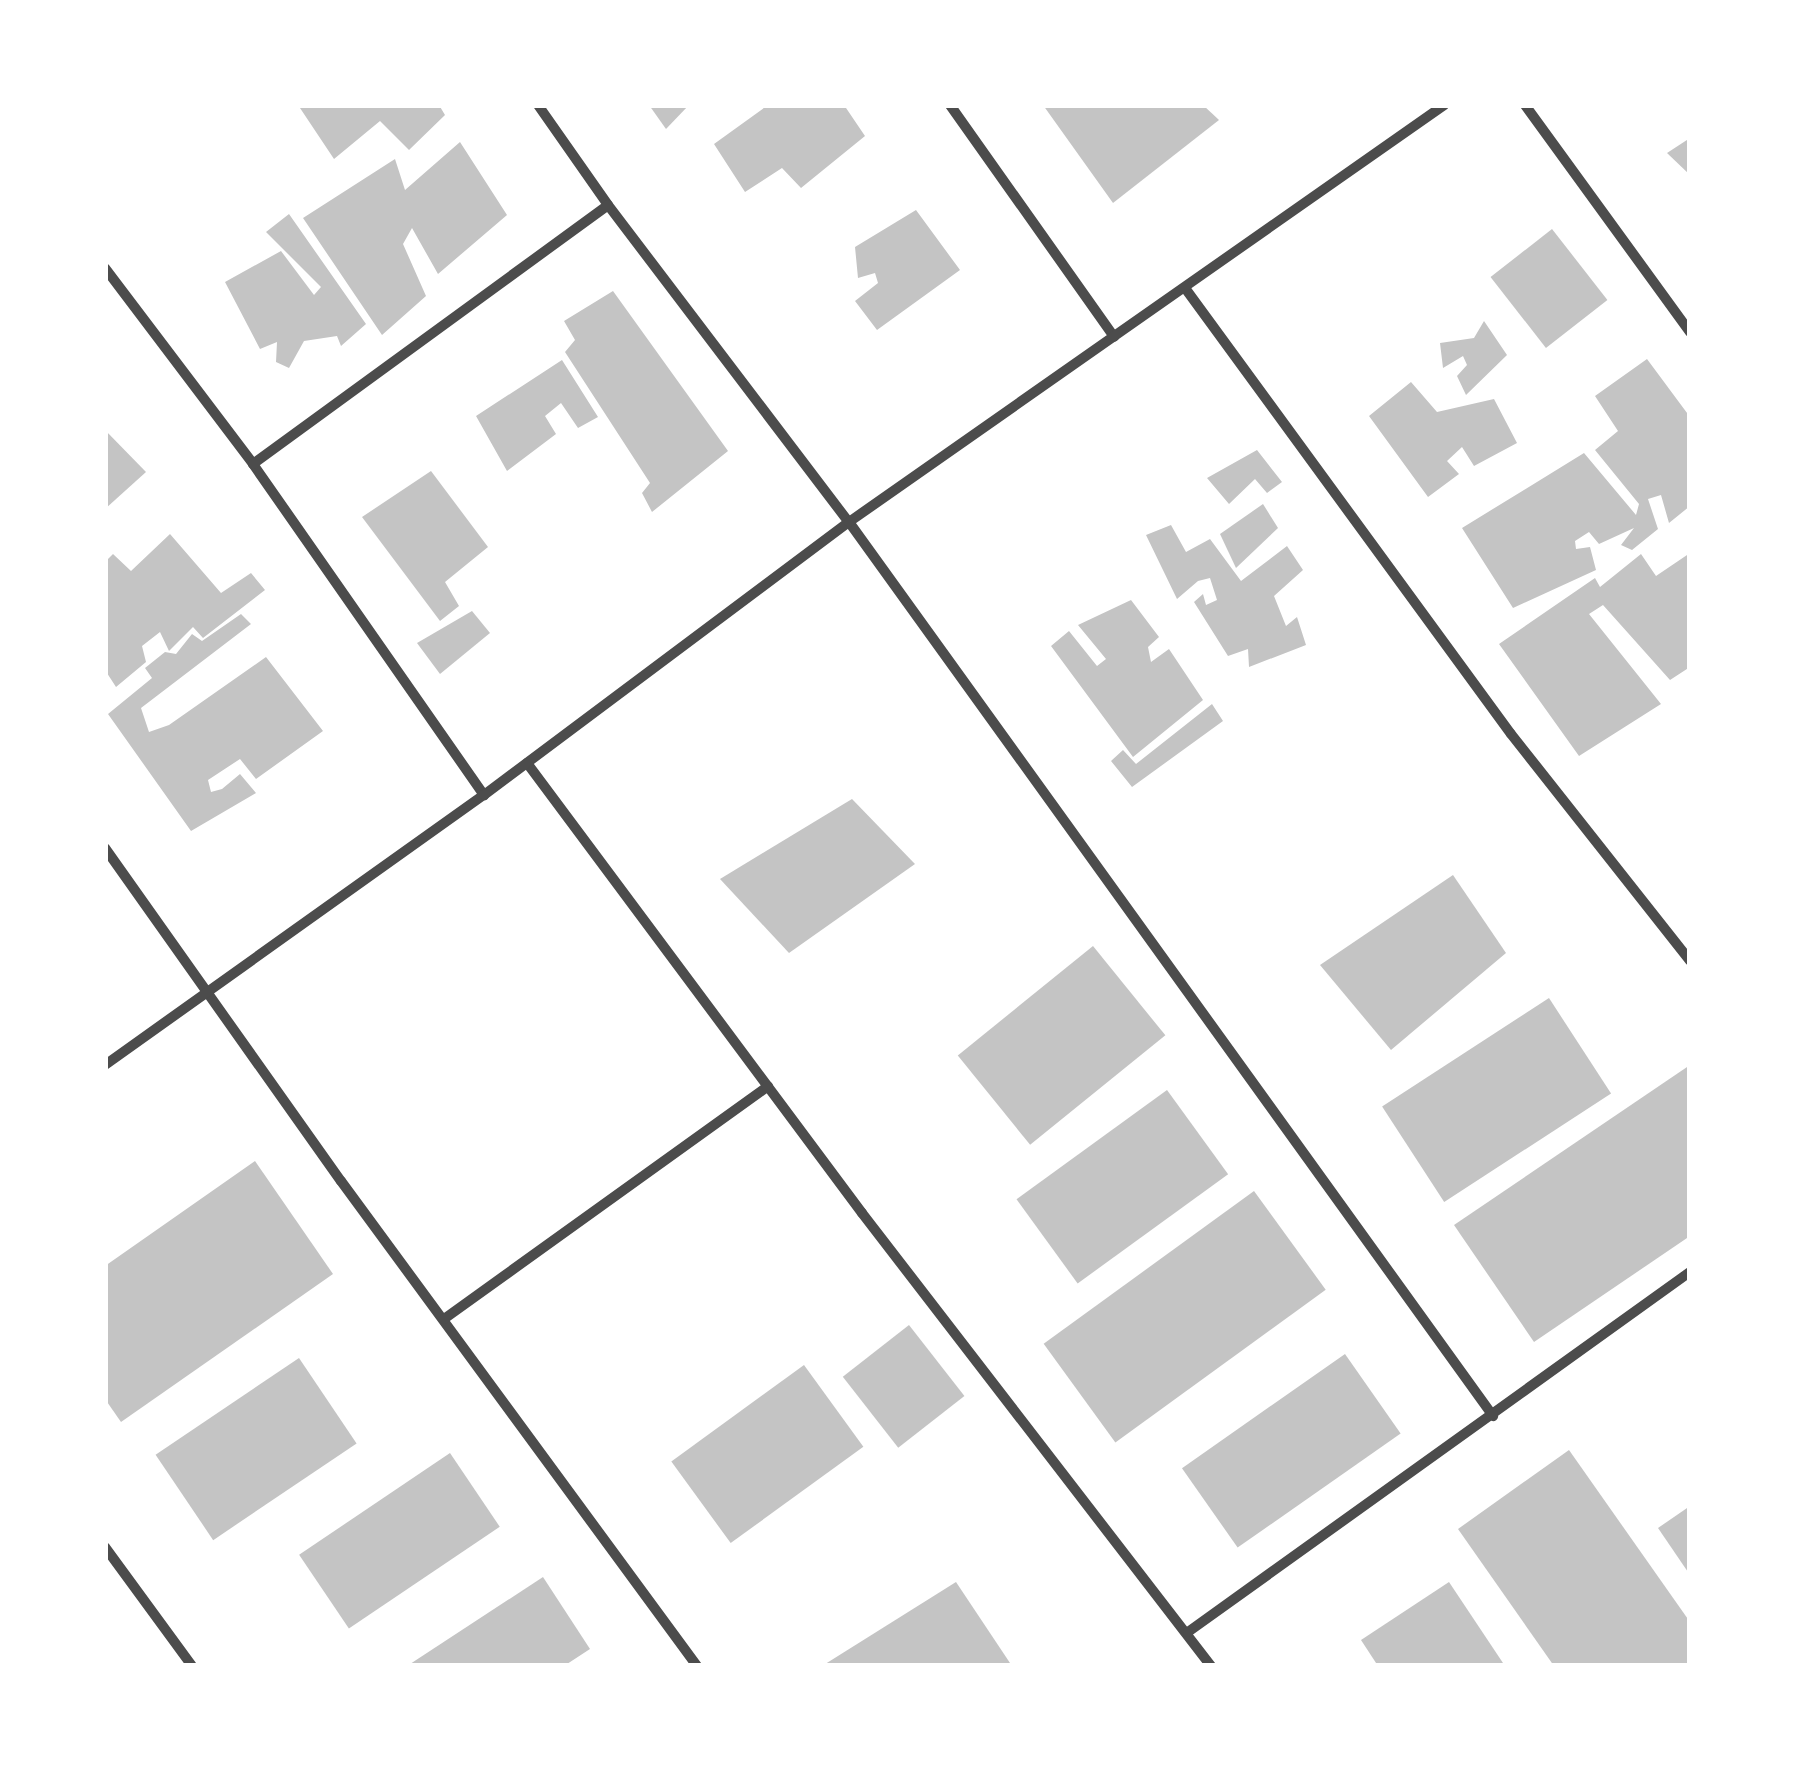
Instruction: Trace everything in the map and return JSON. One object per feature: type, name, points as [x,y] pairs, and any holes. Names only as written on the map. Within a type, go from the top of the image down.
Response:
[{"type":"street","points":[[538,105],[608,205],[849,522],[1493,1416]]},
{"type":"street","points":[[950,105],[1114,337]]},
{"type":"street","points":[[105,1065],[484,795],[849,522],[1444,105]]},
{"type":"street","points":[[1525,105],[1690,332]]},
{"type":"street","points":[[253,464],[608,205]]},
{"type":"street","points":[[105,268],[253,464],[484,795]]},
{"type":"street","points":[[1184,288],[1510,734],[1690,960]]},
{"type":"street","points":[[527,763],[1211,1666]]},
{"type":"street","points":[[105,848],[697,1666]]},
{"type":"street","points":[[444,1319],[768,1086]]},
{"type":"street","points":[[1188,1632],[1690,1272]]},
{"type":"street","points":[[105,1547],[192,1666]]},
{"type":"building","points":[[298,105],[439,105],[445,115],[409,150],[380,121],[334,159]]},
{"type":"building","points":[[649,105],[689,105],[666,129]]},
{"type":"building","points":[[768,105],[844,105],[865,136],[801,188],[782,168],[745,192],[714,144]]},
{"type":"building","points":[[1043,105],[1203,105],[1219,120],[1113,203]]},
{"type":"building","points":[[1690,138],[1690,175],[1667,153]]},
{"type":"building","points":[[460,142],[507,215],[438,274],[412,228],[403,244],[426,296],[382,335],[303,218],[395,159],[405,190]]},
{"type":"building","points":[[916,210],[960,270],[877,330],[855,301],[878,283],[875,273],[858,278],[855,247]]},
{"type":"building","points":[[289,214],[366,324],[341,346],[337,336],[304,341],[289,368],[276,362],[277,342],[260,349],[225,282],[281,251],[314,295],[321,287],[266,232]]},
{"type":"building","points":[[1552,229],[1607,300],[1546,348],[1491,277]]},
{"type":"building","points":[[613,291],[728,451],[652,512],[642,493],[650,483],[565,352],[575,340],[564,321]]},
{"type":"building","points":[[1484,321],[1507,355],[1466,395],[1457,376],[1467,365],[1463,356],[1443,368],[1440,343],[1474,338]]},
{"type":"building","points":[[1647,359],[1690,417],[1690,506],[1669,523],[1661,495],[1648,499],[1658,529],[1632,550],[1621,545],[1634,528],[1599,544],[1589,532],[1575,541],[1576,549],[1590,547],[1596,570],[1513,608],[1462,528],[1584,453],[1636,515],[1639,504],[1595,450],[1618,431],[1595,396]]},
{"type":"building","points":[[562,360],[598,417],[578,428],[561,403],[545,416],[556,434],[507,471],[476,416]]},
{"type":"building","points":[[1411,382],[1437,412],[1494,399],[1517,443],[1474,466],[1462,447],[1447,461],[1459,474],[1428,497],[1369,416]]},
{"type":"building","points":[[105,430],[146,472],[105,509]]},
{"type":"building","points":[[1257,450],[1282,482],[1267,493],[1255,479],[1229,504],[1207,478]]},
{"type":"building","points":[[431,471],[488,547],[445,582],[459,606],[440,621],[362,517]]},
{"type":"building","points":[[1263,504],[1278,528],[1236,568],[1220,534]]},
{"type":"building","points":[[1171,525],[1186,552],[1210,539],[1241,581],[1287,546],[1303,570],[1274,596],[1286,626],[1297,617],[1306,645],[1249,667],[1248,649],[1228,656],[1194,602],[1203,594],[1206,605],[1217,600],[1210,578],[1198,581],[1177,599],[1146,535]]},
{"type":"building","points":[[170,534],[221,593],[251,573],[265,590],[203,638],[193,627],[169,651],[160,632],[142,646],[146,662],[116,687],[105,670],[105,562],[113,554],[131,571]]},
{"type":"building","points":[[1690,553],[1690,667],[1670,680],[1603,605],[1589,614],[1661,704],[1579,756],[1499,644],[1595,578],[1600,587],[1641,554],[1656,576]]},
{"type":"building","points":[[1131,600],[1159,637],[1148,647],[1151,662],[1169,649],[1203,700],[1133,757],[1051,646],[1069,631],[1097,666],[1106,659],[1078,625]]},
{"type":"building","points":[[472,611],[490,633],[440,674],[417,643]]},
{"type":"building","points":[[241,614],[251,624],[141,708],[149,732],[169,725],[266,657],[323,731],[256,779],[240,759],[208,780],[211,792],[222,789],[240,774],[256,793],[191,831],[108,714],[152,678],[145,668],[165,652],[176,654],[192,634],[202,641]]},
{"type":"building","points":[[1212,704],[1223,721],[1132,787],[1111,761],[1123,750],[1136,764]]},
{"type":"building","points":[[852,799],[915,864],[789,953],[720,879]]},
{"type":"building","points":[[1453,875],[1506,953],[1391,1050],[1320,965]]},
{"type":"building","points":[[1093,946],[1165,1035],[1030,1145],[958,1056]]},
{"type":"building","points":[[1549,998],[1611,1094],[1444,1202],[1382,1106]]},
{"type":"building","points":[[1690,1065],[1690,1236],[1534,1342],[1454,1225]]},
{"type":"building","points":[[1167,1090],[1228,1174],[1078,1283],[1017,1199]]},
{"type":"building","points":[[255,1161],[333,1274],[121,1422],[105,1399],[105,1266]]},
{"type":"building","points":[[1254,1191],[1326,1290],[1115,1443],[1044,1344]]},
{"type":"building","points":[[909,1325],[964,1396],[898,1448],[843,1377]]},
{"type":"building","points":[[1345,1354],[1401,1433],[1238,1548],[1182,1468]]},
{"type":"building","points":[[299,1358],[357,1443],[213,1540],[156,1455]]},
{"type":"building","points":[[804,1365],[863,1447],[731,1543],[671,1461]]},
{"type":"building","points":[[1569,1450],[1690,1622],[1690,1666],[1554,1666],[1458,1529]]},
{"type":"building","points":[[450,1453],[500,1527],[349,1629],[299,1555]]},
{"type":"building","points":[[1690,1506],[1690,1575],[1658,1528]]},
{"type":"building","points":[[543,1577],[590,1649],[564,1666],[407,1666]]},
{"type":"building","points":[[956,1582],[1012,1666],[822,1666]]},
{"type":"building","points":[[1449,1582],[1505,1666],[1378,1666],[1361,1640]]}]
